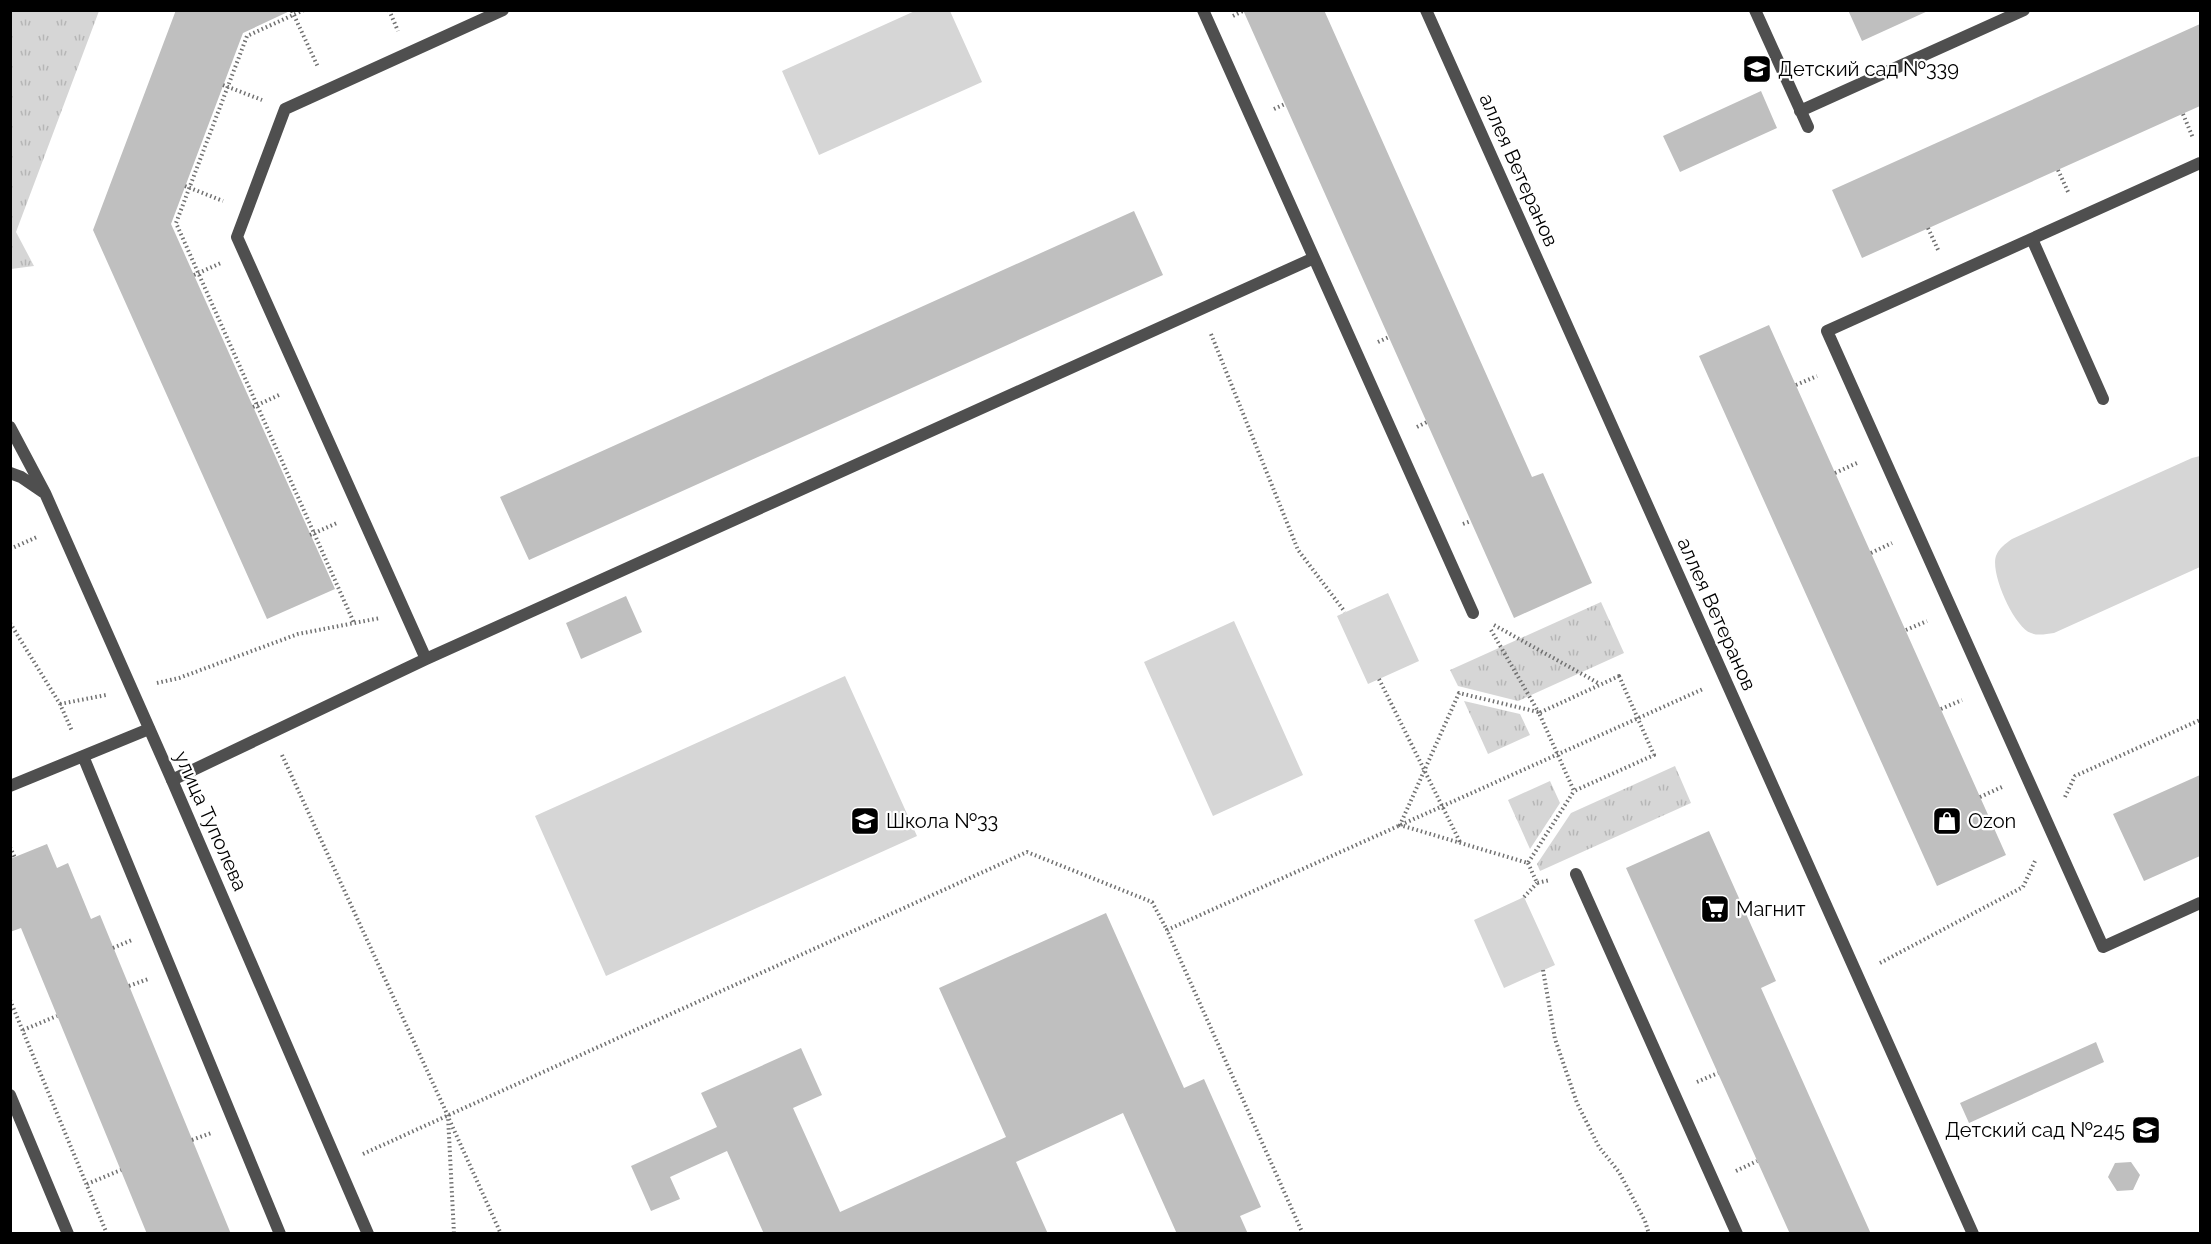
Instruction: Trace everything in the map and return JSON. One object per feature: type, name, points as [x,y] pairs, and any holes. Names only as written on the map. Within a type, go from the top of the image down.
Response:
[{"type":"street","points":[[426,659],[237,237],[285,109],[503,10]]},
{"type":"street","points":[[1203,10],[1473,613]]},
{"type":"street","name":"аллея Ветеранов","points":[[1426,10],[1973,1233]]},
{"type":"street","points":[[1755,10],[1808,127]]},
{"type":"street","points":[[1800,111],[2024,10]]},
{"type":"street","points":[[2200,163],[1827,331],[2103,947],[2200,903]]},
{"type":"street","points":[[2032,239],[2103,399]]},
{"type":"street","points":[[172,780],[426,659],[1314,258]]},
{"type":"street","name":"улица Туполева","points":[[10,427],[45,493],[368,1233]]},
{"type":"street","points":[[10,473],[21,477],[45,493]]},
{"type":"street","points":[[10,786],[149,729]]},
{"type":"street","points":[[83,756],[280,1233]]},
{"type":"street","points":[[1576,874],[1737,1233]]},
{"type":"street","points":[[10,1095],[68,1233]]},
{"type":"path","points":[[304,10],[293,13],[247,36],[225,86],[176,223],[354,623]]},
{"type":"path","points":[[293,13],[328,90]]},
{"type":"path","points":[[225,86],[285,109]]},
{"type":"path","points":[[2183,114],[2195,141]]},
{"type":"path","points":[[2058,170],[2070,198]]},
{"type":"path","points":[[187,187],[246,210]]},
{"type":"path","points":[[1928,228],[1940,256]]},
{"type":"path","points":[[1201,309],[1298,550],[1345,612]]},
{"type":"path","points":[[60,704],[179,678],[298,634],[405,613]]},
{"type":"path","points":[[1574,791],[1539,712],[1485,620],[1601,685]]},
{"type":"path","points":[[10,623],[60,704],[83,756]]},
{"type":"path","points":[[1619,676],[1654,755],[1574,791],[1528,863],[1400,825],[1459,693],[1539,712],[1619,676]]},
{"type":"path","points":[[1379,679],[1460,843]]},
{"type":"path","points":[[1167,930],[1725,679]]},
{"type":"path","points":[[1857,975],[2023,887],[2075,776],[2200,720]]},
{"type":"path","points":[[272,732],[501,1233]]},
{"type":"path","points":[[10,847],[15,858]]},
{"type":"path","points":[[338,1165],[1027,852],[1152,902],[1167,930],[1303,1233]]},
{"type":"path","points":[[1524,897],[1537,883]]},
{"type":"path","points":[[113,948],[134,939]]},
{"type":"path","points":[[1543,970],[1555,1039],[1578,1103],[1599,1147],[1619,1172],[1646,1221],[1649,1233]]},
{"type":"path","points":[[10,1000],[107,1233]]},
{"type":"path","points":[[23,1030],[57,1016]]},
{"type":"path","points":[[448,1116],[454,1233]]},
{"type":"path","points":[[87,1184],[121,1170]]},
{"type":"green space","points":[[917,10],[950,11],[982,82],[819,155],[782,71]]},
{"type":"green space","points":[[10,11],[99,11],[16,232],[34,266],[11,269]]},
{"type":"green space","points":[[2200,456],[2200,567],[2054,633],[2036,634],[2024,629],[2011,610],[2000,586],[1995,564],[1996,556],[2003,546],[2012,539]]},
{"type":"green space","points":[[1388,593],[1419,661],[1368,684],[1337,616]]},
{"type":"green space","points":[[1601,602],[1624,653],[1518,701],[1458,686],[1450,670]]},
{"type":"green space","points":[[1234,621],[1303,775],[1213,816],[1144,662]]},
{"type":"green space","points":[[845,676],[917,836],[606,976],[535,816]]},
{"type":"green space","points":[[1464,701],[1520,714],[1530,735],[1488,754]]},
{"type":"green space","points":[[1675,766],[1691,803],[1540,871],[1537,864],[1571,813]]},
{"type":"green space","points":[[1550,781],[1560,803],[1530,849],[1508,800]]},
{"type":"green space","points":[[1524,897],[1555,965],[1504,988],[1474,920]]},
{"type":"building","points":[[176,10],[292,10],[243,33],[171,224],[335,589],[267,619],[93,230]]},
{"type":"building","points":[[1243,10],[1324,10],[1532,477],[1543,473],[1592,583],[1514,618]]},
{"type":"building","points":[[1848,10],[1930,10],[1862,41]]},
{"type":"building","points":[[2200,24],[2200,106],[1862,258],[1832,190]]},
{"type":"building","points":[[1761,91],[1777,128],[1680,172],[1663,136]]},
{"type":"building","points":[[1134,211],[1163,275],[529,560],[500,497]]},
{"type":"building","points":[[1769,325],[2006,855],[1937,886],[1699,356]]},
{"type":"building","points":[[626,596],[642,632],[581,659],[566,623]]},
{"type":"building","points":[[2200,775],[2200,856],[2144,881],[2113,814]]},
{"type":"building","points":[[1709,831],[1776,981],[1761,988],[1871,1234],[1790,1234],[1626,868]]},
{"type":"building","points":[[47,844],[57,868],[68,863],[91,919],[100,915],[231,1234],[147,1234],[21,928],[10,932],[10,859]]},
{"type":"building","points":[[1106,913],[1184,1088],[1204,1079],[1261,1207],[1240,1216],[1248,1234],[1177,1234],[1123,1113],[1016,1162],[1048,1234],[764,1234],[727,1151],[670,1177],[680,1199],[651,1211],[631,1166],[717,1127],[701,1093],[801,1048],[822,1095],[793,1108],[840,1212],[1006,1137],[939,988]]},
{"type":"building","points":[[2096,1042],[2104,1062],[1969,1123],[1960,1103]]},
{"type":"building","points":[[2131,1162],[2140,1175],[2133,1190],[2117,1191],[2108,1177],[2115,1163]]},
{"type":"place","name":"Детский сад №339","points":[[1757,69]]},
{"type":"place","name":"Школа №33","points":[[865,821]]},
{"type":"place","name":"Ozon","points":[[1947,821]]},
{"type":"place","name":"Магнит","points":[[1715,909]]},
{"type":"place","name":"Детский сад №245","points":[[2146,1130]]}]
